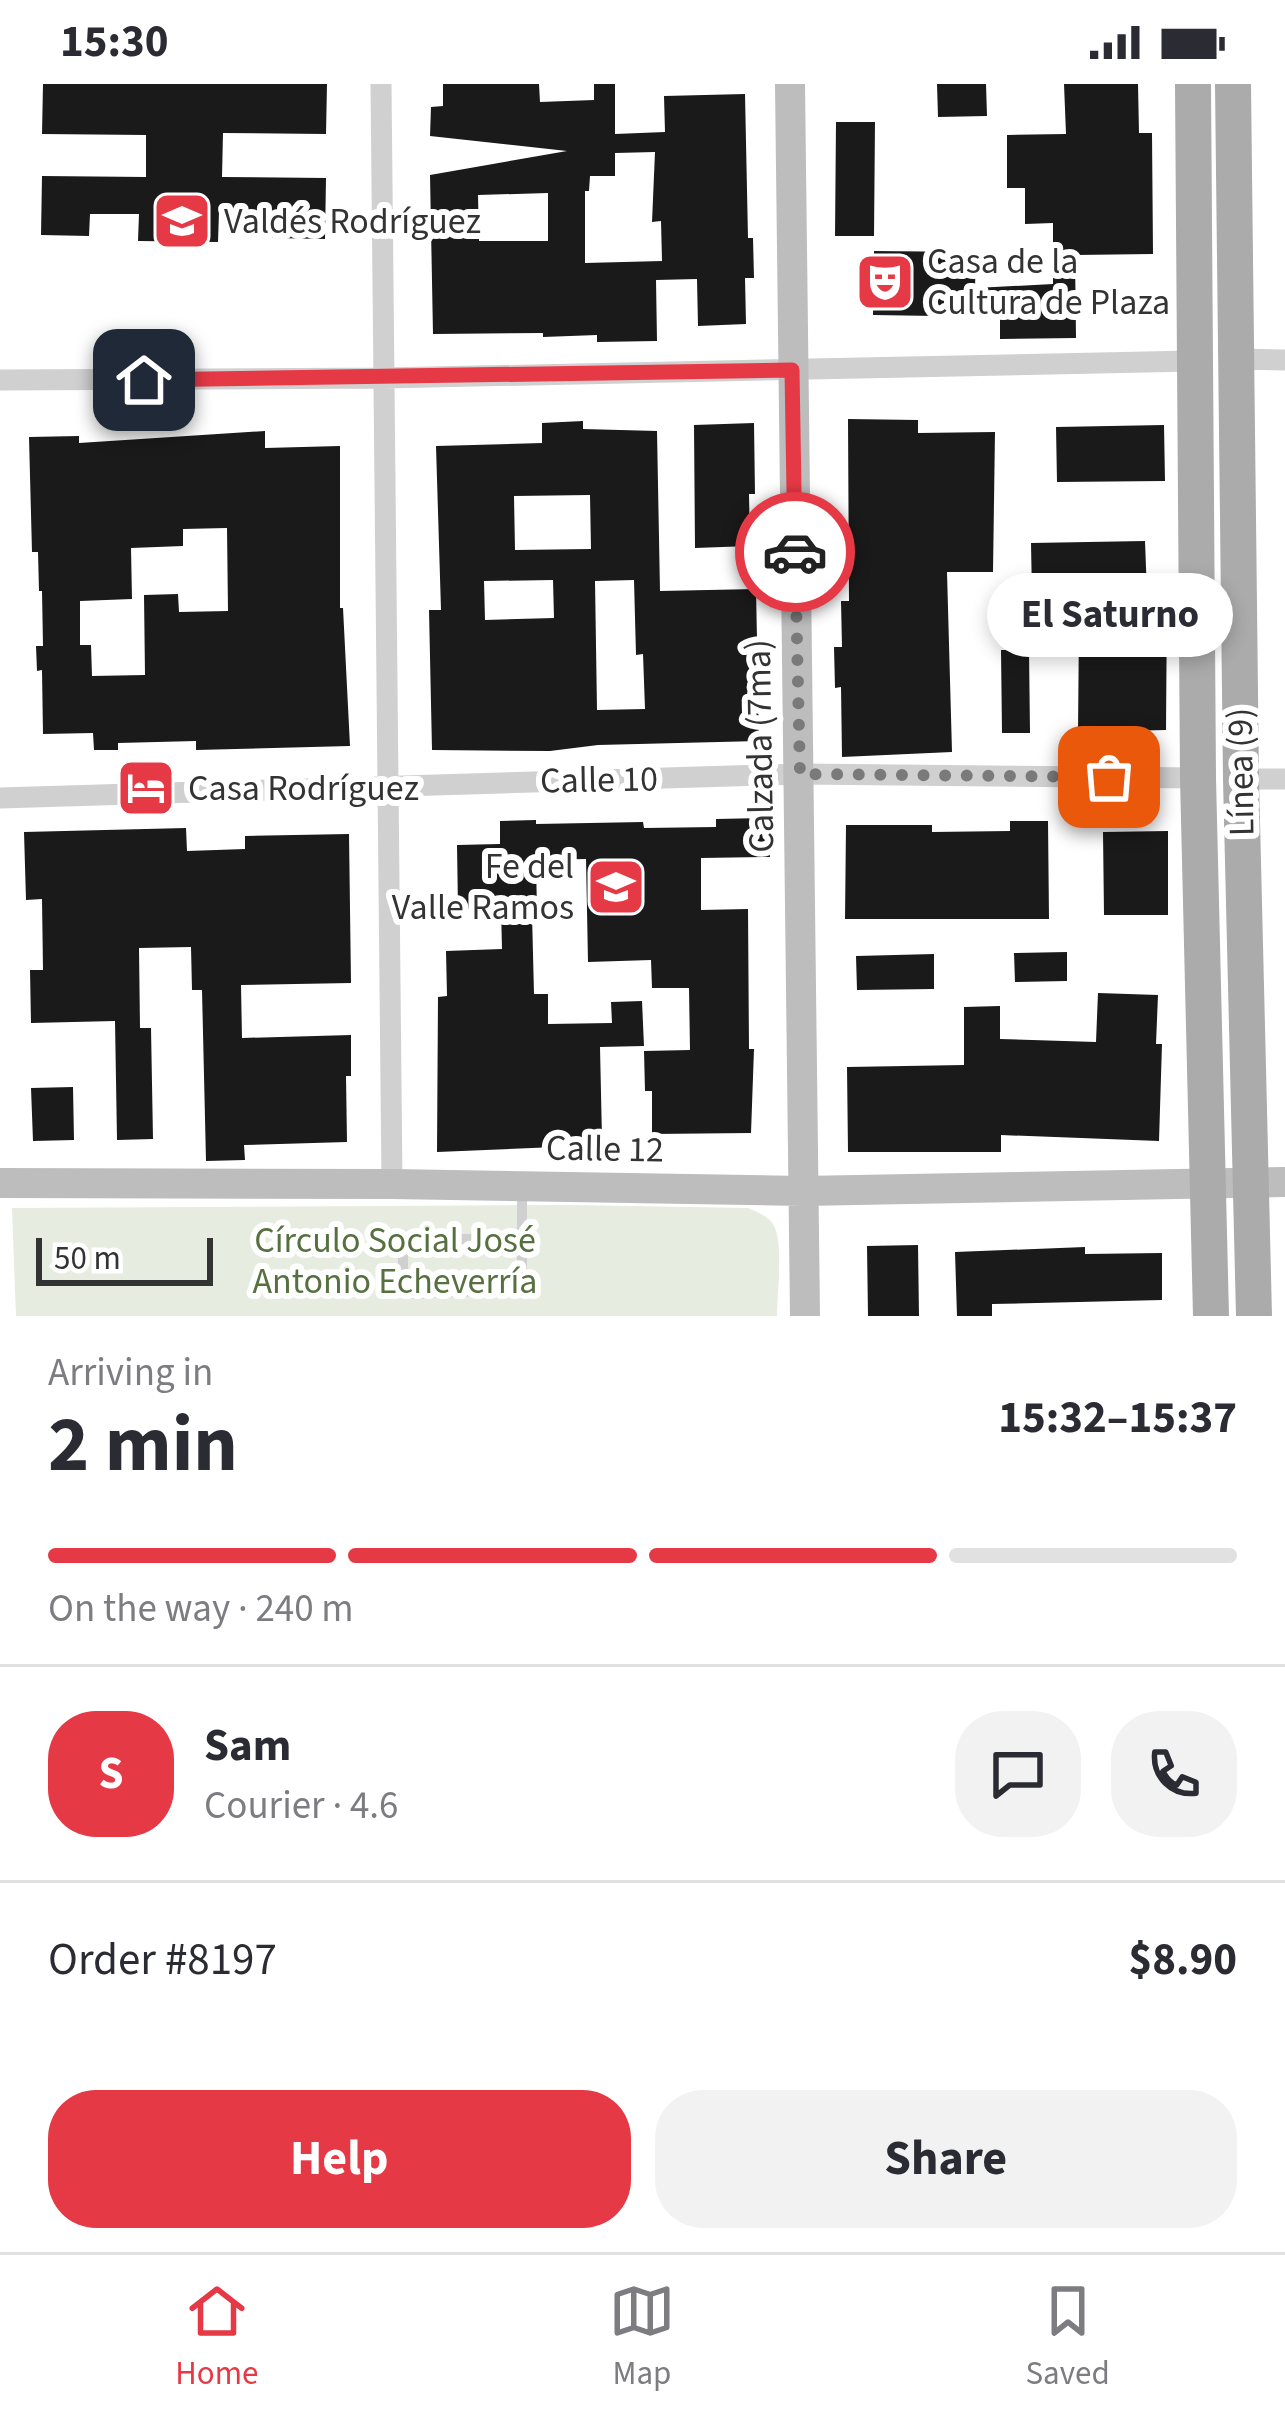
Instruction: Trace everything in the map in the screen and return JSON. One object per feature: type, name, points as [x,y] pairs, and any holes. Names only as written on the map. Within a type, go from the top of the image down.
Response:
[{"type":"main road","name":"Calzada (7ma)","points":[[790,84],[805,1316]]},
{"type":"main road","name":"Línea (9)","points":[[1193,84],[1198,778],[1211,1316]]},
{"type":"main road","name":"Línea (9)","points":[[1233,84],[1240,779],[1268,1184],[1254,1316]]},
{"type":"main road","name":"Calle 12","points":[[0,1183],[802,1191],[1268,1184]]},
{"type":"street","points":[[380,84],[392,1184]]},
{"type":"street","points":[[1235,359],[1285,360]]},
{"type":"street","points":[[0,380],[384,378],[1192,361]]},
{"type":"street","name":"Calle 10","points":[[0,798],[800,774],[1198,778]]},
{"type":"street","points":[[1240,779],[1285,779]]},
{"type":"lane","points":[[522,1186],[522,1238],[522,1271],[503,1290],[414,1294],[403,1280],[403,1240],[522,1238]]},
{"type":"green space","name":"Círculo Social José Antonio Echeverría","points":[[12,1208],[748,1208],[762,1214],[773,1224],[778,1243],[777,1316],[16,1316]]},
{"type":"building","points":[[43,84],[327,84],[326,134],[223,133],[222,177],[326,178],[325,239],[272,238],[273,212],[219,212],[218,242],[138,241],[139,214],[90,214],[89,236],[41,235],[42,176],[146,177],[146,135],[42,134]]},
{"type":"building","points":[[443,84],[539,84],[540,102],[594,100],[594,84],[615,84],[615,134],[665,132],[664,96],[745,94],[748,238],[753,238],[754,278],[745,278],[746,324],[698,326],[697,279],[656,280],[657,341],[597,342],[597,335],[543,337],[543,333],[433,334],[430,175],[567,151],[430,136],[431,107],[443,106]],"holes":[[[655,152],[652,222],[661,221],[662,261],[585,263],[585,191],[589,191],[590,176],[615,176],[615,153]],[[548,193],[548,241],[479,241],[478,195]]]},
{"type":"building","points":[[937,84],[986,84],[987,116],[938,117]]},
{"type":"building","points":[[1064,84],[1138,84],[1139,133],[1152,133],[1153,254],[1075,255],[1076,338],[1000,339],[1000,317],[873,315],[874,251],[976,252],[975,288],[1053,284],[1053,223],[1025,224],[1025,188],[1007,188],[1007,135],[1066,134]]},
{"type":"building","points":[[836,122],[875,122],[874,236],[835,236]]},
{"type":"building","points":[[848,419],[918,420],[918,433],[995,432],[993,572],[947,572],[952,752],[842,757],[841,687],[835,688],[834,647],[842,647],[841,601],[849,601]]},
{"type":"building","points":[[583,421],[583,429],[657,431],[660,591],[756,589],[759,741],[598,745],[550,751],[432,750],[429,610],[441,610],[436,446],[542,443],[542,423]],"holes":[[[590,495],[591,549],[515,550],[514,496]],[[553,580],[554,618],[485,620],[484,581]],[[634,580],[636,655],[643,654],[645,709],[597,710],[595,581]]]},
{"type":"building","points":[[754,423],[750,546],[695,548],[694,425]]},
{"type":"building","points":[[1164,425],[1165,481],[1057,482],[1056,427]]},
{"type":"building","points":[[265,431],[265,448],[340,446],[340,608],[350,746],[196,750],[196,741],[118,743],[118,750],[94,750],[93,733],[43,734],[42,670],[37,671],[36,646],[43,646],[42,591],[38,552],[32,552],[29,437],[79,436],[79,443]],"holes":[[[227,528],[228,611],[179,612],[178,594],[144,595],[145,675],[92,676],[91,645],[80,645],[80,601],[132,599],[131,548],[183,546],[183,529]]]},
{"type":"building","points":[[1145,541],[1147,594],[1167,594],[1166,730],[1078,732],[1079,624],[1012,625],[1012,596],[1032,596],[1031,543]]},
{"type":"building","points":[[1001,650],[1029,650],[1030,733],[1002,733]]},
{"type":"building","points":[[770,818],[770,857],[701,858],[701,910],[748,909],[749,1049],[754,1049],[751,1133],[652,1134],[652,1091],[645,1091],[644,1051],[690,1050],[689,988],[652,988],[651,960],[588,962],[586,859],[536,860],[534,994],[548,994],[548,1024],[612,1023],[611,1002],[642,1001],[644,1046],[600,1047],[602,1139],[556,1141],[556,1147],[437,1152],[438,997],[447,996],[446,951],[502,949],[501,908],[458,909],[457,845],[500,844],[500,821],[643,822],[644,828],[716,827],[716,819]]},
{"type":"building","points":[[1010,821],[1048,821],[1049,919],[845,919],[846,825],[932,825],[932,832],[1010,831]]},
{"type":"building","points":[[186,828],[187,851],[245,849],[245,836],[349,834],[351,983],[241,985],[242,1038],[351,1035],[347,1142],[244,1145],[245,1160],[206,1161],[202,990],[192,990],[191,947],[139,948],[140,1028],[151,1028],[153,1139],[117,1140],[115,1021],[31,1023],[30,970],[43,970],[42,899],[26,900],[24,832]]},
{"type":"building","points":[[1168,831],[1168,915],[1104,915],[1103,832]]},
{"type":"building","points":[[1067,952],[1067,981],[1015,982],[1014,953]]},
{"type":"building","points":[[934,954],[934,989],[857,990],[856,956]]},
{"type":"building","points":[[1098,993],[1158,995],[1156,1044],[1162,1044],[1159,1141],[1001,1135],[1001,1152],[848,1152],[847,1067],[964,1065],[964,1007],[1000,1006],[1000,1039],[1096,1042]]},
{"type":"building","points":[[73,1087],[74,1140],[33,1141],[31,1088]]},
{"type":"building","points":[[918,1245],[919,1316],[868,1316],[867,1246]]},
{"type":"building","points":[[1085,1247],[1085,1254],[1162,1253],[1162,1300],[992,1304],[992,1316],[957,1316],[955,1252]]},
{"type":"way so far","points":[[795,552],[800,774],[1109,777]]},
{"type":"place","name":"Valdés Rodríguez","points":[[182,221]]},
{"type":"place","name":"Casa de la Cultura de Plaza","points":[[885,282]]},
{"type":"place","name":"El Saturno","points":[[1109,777]]},
{"type":"place","name":"Casa Rodríguez","points":[[146,788]]},
{"type":"place","name":"Fe del Valle Ramos","points":[[616,887]]},
{"type":"route","points":[[144,380],[792,370],[795,552]]}]
